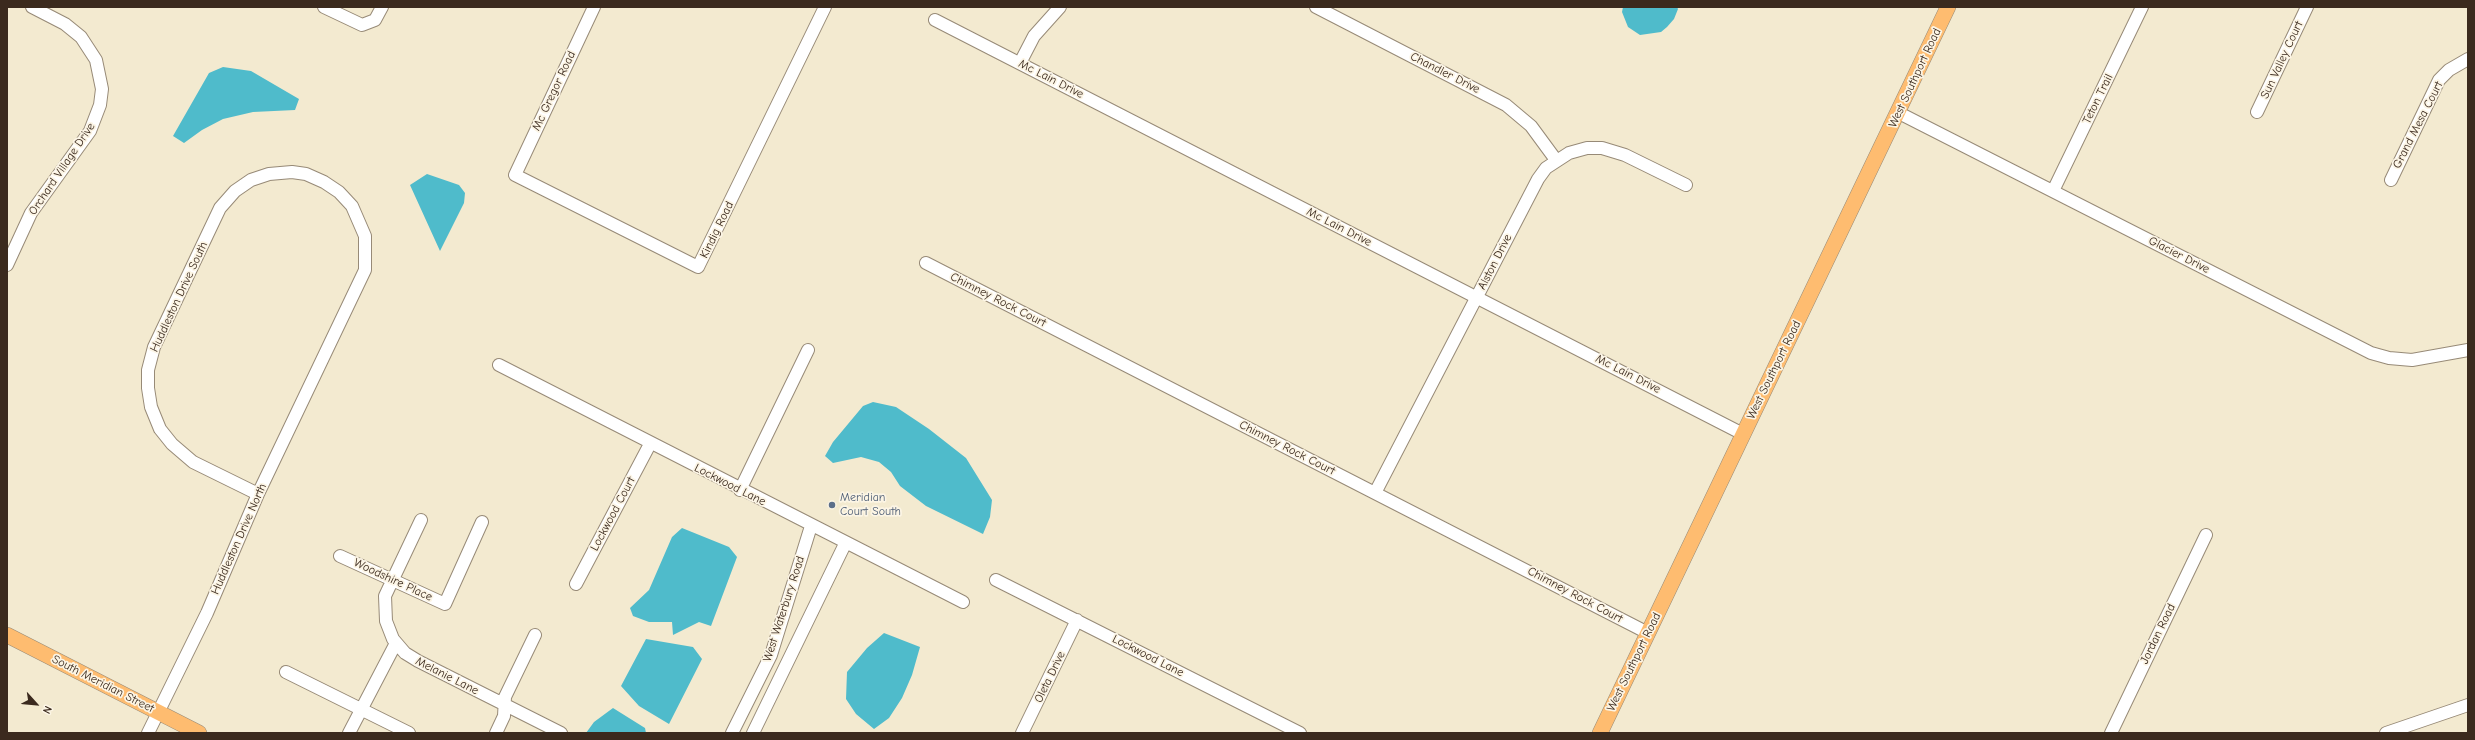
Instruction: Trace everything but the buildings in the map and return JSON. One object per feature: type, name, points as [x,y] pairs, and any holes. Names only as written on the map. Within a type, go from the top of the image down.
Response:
[{"type":"main road","name":"West Southport Road","points":[[1600,733],[1899,113],[1948,7]]},
{"type":"main road","name":"South Meridian Street","points":[[7,635],[199,733]]},
{"type":"street","name":"Orchard Village Drive","points":[[7,265],[31,213],[90,131],[100,105],[102,89],[96,60],[81,37],[65,24],[32,7]]},
{"type":"street","points":[[324,7],[362,25],[375,20],[382,7]]},
{"type":"street","name":"Mc Gregor Road","points":[[515,175],[594,7]]},
{"type":"street","name":"Kindig Road","points":[[515,175],[698,268],[825,7]]},
{"type":"street","points":[[1020,63],[1034,36],[1060,7]]},
{"type":"street","name":"Chandler Drive","points":[[1316,7],[1506,105],[1528,123],[1556,160]]},
{"type":"street","name":"Teton Trail","points":[[2053,191],[2142,7]]},
{"type":"street","name":"Sun Valley Court","points":[[2257,112],[2307,7]]},
{"type":"street","name":"Mc Lain Drive","points":[[935,20],[1743,434]]},
{"type":"street","name":"Grand Mesa Court","points":[[2391,180],[2439,80],[2449,70],[2468,59]]},
{"type":"street","name":"Glacier Drive","points":[[1899,113],[2375,354],[2412,360],[2468,350]]},
{"type":"street","name":"Alston Drive","points":[[1375,492],[1538,179],[1556,160],[1578,150],[1607,149],[1625,155],[1686,185]]},
{"type":"street","name":"Huddleston Drive North","points":[[148,733],[207,613],[258,494],[320,367],[365,270],[366,245],[362,227],[352,206],[339,192],[324,182],[306,174],[288,172],[269,174],[240,187]]},
{"type":"street","name":"Huddleston Drive South","points":[[240,187],[220,208],[151,356],[147,379],[149,398],[154,416],[165,437],[193,462],[258,494]]},
{"type":"street","name":"Chimney Rock Court","points":[[926,263],[1648,633]]},
{"type":"street","points":[[740,490],[808,350]]},
{"type":"street","name":"Lockwood Lane","points":[[499,365],[845,544],[963,602]]},
{"type":"street","name":"Lockwood Court","points":[[576,584],[650,444]]},
{"type":"street","name":"Melanie Lane","points":[[421,520],[385,596],[384,611],[387,626],[396,643],[405,653],[418,661],[561,733]]},
{"type":"street","name":"Woodshire Place","points":[[340,556],[445,604],[482,522]]},
{"type":"street","name":"West Waterbury Road","points":[[732,733],[771,655],[812,526]]},
{"type":"street","name":"Jordan Road","points":[[2110,733],[2206,535]]},
{"type":"street","name":"West Waterbury Road","points":[[753,733],[845,544]]},
{"type":"street","name":"Lockwood Lane","points":[[996,580],[1300,733]]},
{"type":"street","name":"Oleta Drive","points":[[1022,733],[1077,620]]},
{"type":"street","points":[[496,733],[504,716],[506,697],[535,635]]},
{"type":"street","points":[[349,733],[396,643]]},
{"type":"street","points":[[286,672],[409,733]]},
{"type":"street","points":[[2386,733],[2468,705]]},
{"type":"water","points":[[1623,7],[1677,7],[1678,9],[1674,19],[1661,32],[1640,35],[1628,27],[1622,12]]},
{"type":"water","points":[[223,67],[251,71],[299,99],[295,110],[253,112],[223,119],[202,130],[184,143],[173,136],[209,73]]},
{"type":"water","points":[[427,174],[459,185],[465,193],[464,203],[440,251],[410,185]]},
{"type":"water","points":[[873,402],[896,407],[929,429],[966,458],[992,500],[990,517],[983,534],[926,506],[900,486],[891,472],[879,462],[861,457],[833,463],[825,456],[833,442],[863,406]]},
{"type":"water","points":[[682,528],[729,547],[737,557],[711,626],[699,622],[673,635],[672,622],[649,622],[633,616],[630,608],[649,590],[672,537]]},
{"type":"water","points":[[884,633],[920,647],[912,675],[902,698],[889,718],[874,729],[856,714],[846,699],[847,672],[867,648]]},
{"type":"water","points":[[646,639],[693,647],[702,659],[669,724],[639,706],[621,686]]},
{"type":"water","points":[[613,708],[645,728],[646,733],[586,733],[594,722]]},
{"type":"place","name":"Meridian Court South","points":[[832,505]]}]
